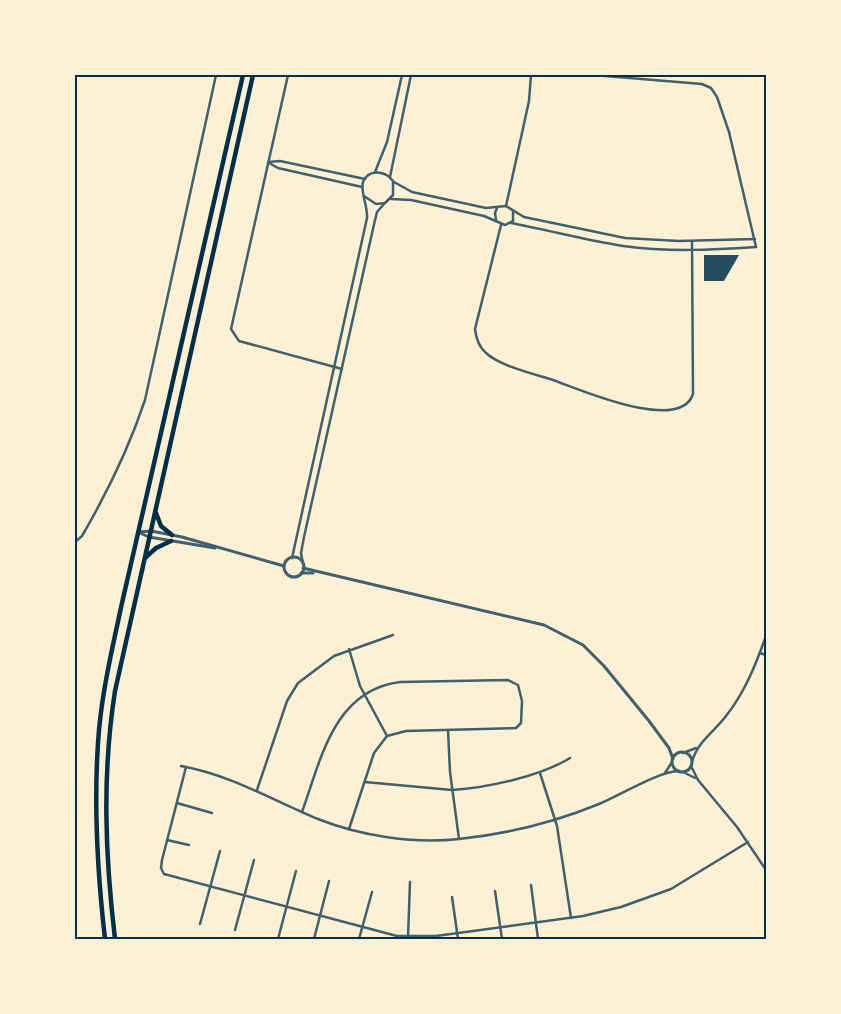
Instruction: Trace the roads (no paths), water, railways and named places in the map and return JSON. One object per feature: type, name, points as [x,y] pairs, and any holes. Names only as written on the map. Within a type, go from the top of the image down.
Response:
[{"type":"highway","points":[[105,939],[96,829],[100,729],[112,648],[243,75]]},
{"type":"highway","points":[[115,939],[105,829],[108,748],[119,669],[253,75]]},
{"type":"highway","points":[[156,509],[159,523],[172,535]]},
{"type":"highway","points":[[144,560],[153,550],[171,541]]},
{"type":"street","points":[[75,542],[82,536],[121,460],[145,400],[216,75]]},
{"type":"street","points":[[288,75],[231,329],[239,341],[342,368]]},
{"type":"street","points":[[292,558],[367,218],[362,188],[365,179],[374,173],[387,142],[402,75]]},
{"type":"street","points":[[390,177],[411,75]]},
{"type":"street","points":[[506,206],[529,101],[531,75]]},
{"type":"street","points":[[390,199],[411,200],[484,216],[501,225],[511,223],[624,246],[692,250],[756,247],[729,132],[717,97],[711,88],[702,84],[593,75]]},
{"type":"street","points":[[268,162],[280,160],[365,179]]},
{"type":"street","points":[[268,162],[278,168],[362,188]]},
{"type":"street","points":[[374,173],[383,173],[412,192],[486,208],[506,206],[524,217],[609,235],[692,242],[754,239]]},
{"type":"street","points":[[316,573],[303,566],[298,559],[292,558],[286,561],[284,566],[285,572],[290,576],[296,577],[301,573],[303,566],[301,553],[304,537],[375,220],[377,212],[390,199],[394,191],[393,181]]},
{"type":"street","points":[[364,196],[376,204],[385,203]]},
{"type":"street","points":[[496,222],[494,216],[498,208]]},
{"type":"street","points":[[511,223],[514,214],[512,209]]},
{"type":"street","points":[[501,225],[475,329],[479,345],[492,358],[531,373],[619,403],[646,409],[669,410],[681,408],[688,404],[693,394],[692,242]]},
{"type":"street","points":[[139,532],[151,531],[172,535],[284,566]]},
{"type":"street","points":[[139,532],[149,537],[220,549]]},
{"type":"street","points":[[301,573],[316,573],[363,581],[544,624],[584,645],[604,666],[667,745],[674,768],[698,780]]},
{"type":"street","points":[[257,790],[293,688],[325,661],[349,649],[393,635]]},
{"type":"street","points":[[181,766],[229,778],[302,812],[349,829],[402,838],[458,839],[517,829],[555,819],[603,802],[665,774],[681,771],[691,764],[698,747],[726,716],[743,691],[766,636]]},
{"type":"street","points":[[349,649],[365,695],[387,736]]},
{"type":"street","points":[[760,653],[766,656]]},
{"type":"street","points":[[302,812],[332,729],[348,707],[365,695],[385,685],[400,682],[508,680],[518,685],[522,701],[520,726],[406,731],[387,736],[374,753],[349,829]]},
{"type":"street","points":[[448,730],[458,839]]},
{"type":"street","points":[[667,745],[690,756],[691,764],[698,780],[748,842],[766,870]]},
{"type":"street","points":[[665,774],[672,760],[682,753],[698,747]]},
{"type":"street","points":[[365,782],[452,790],[540,773],[570,758]]},
{"type":"street","points":[[186,767],[161,865],[164,874],[362,927],[408,937],[457,933],[571,918],[621,908],[662,893],[748,842]]},
{"type":"street","points":[[540,773],[555,819],[571,918]]},
{"type":"street","points":[[177,803],[212,813]]},
{"type":"street","points":[[168,840],[189,845]]},
{"type":"street","points":[[200,924],[220,851]]},
{"type":"street","points":[[234,930],[254,860]]},
{"type":"street","points":[[278,939],[296,871]]},
{"type":"street","points":[[314,939],[329,881]]},
{"type":"street","points":[[408,937],[410,882]]},
{"type":"street","points":[[531,885],[538,939]]},
{"type":"street","points":[[495,891],[502,939]]},
{"type":"street","points":[[359,939],[372,892]]},
{"type":"street","points":[[452,897],[458,939]]}]
